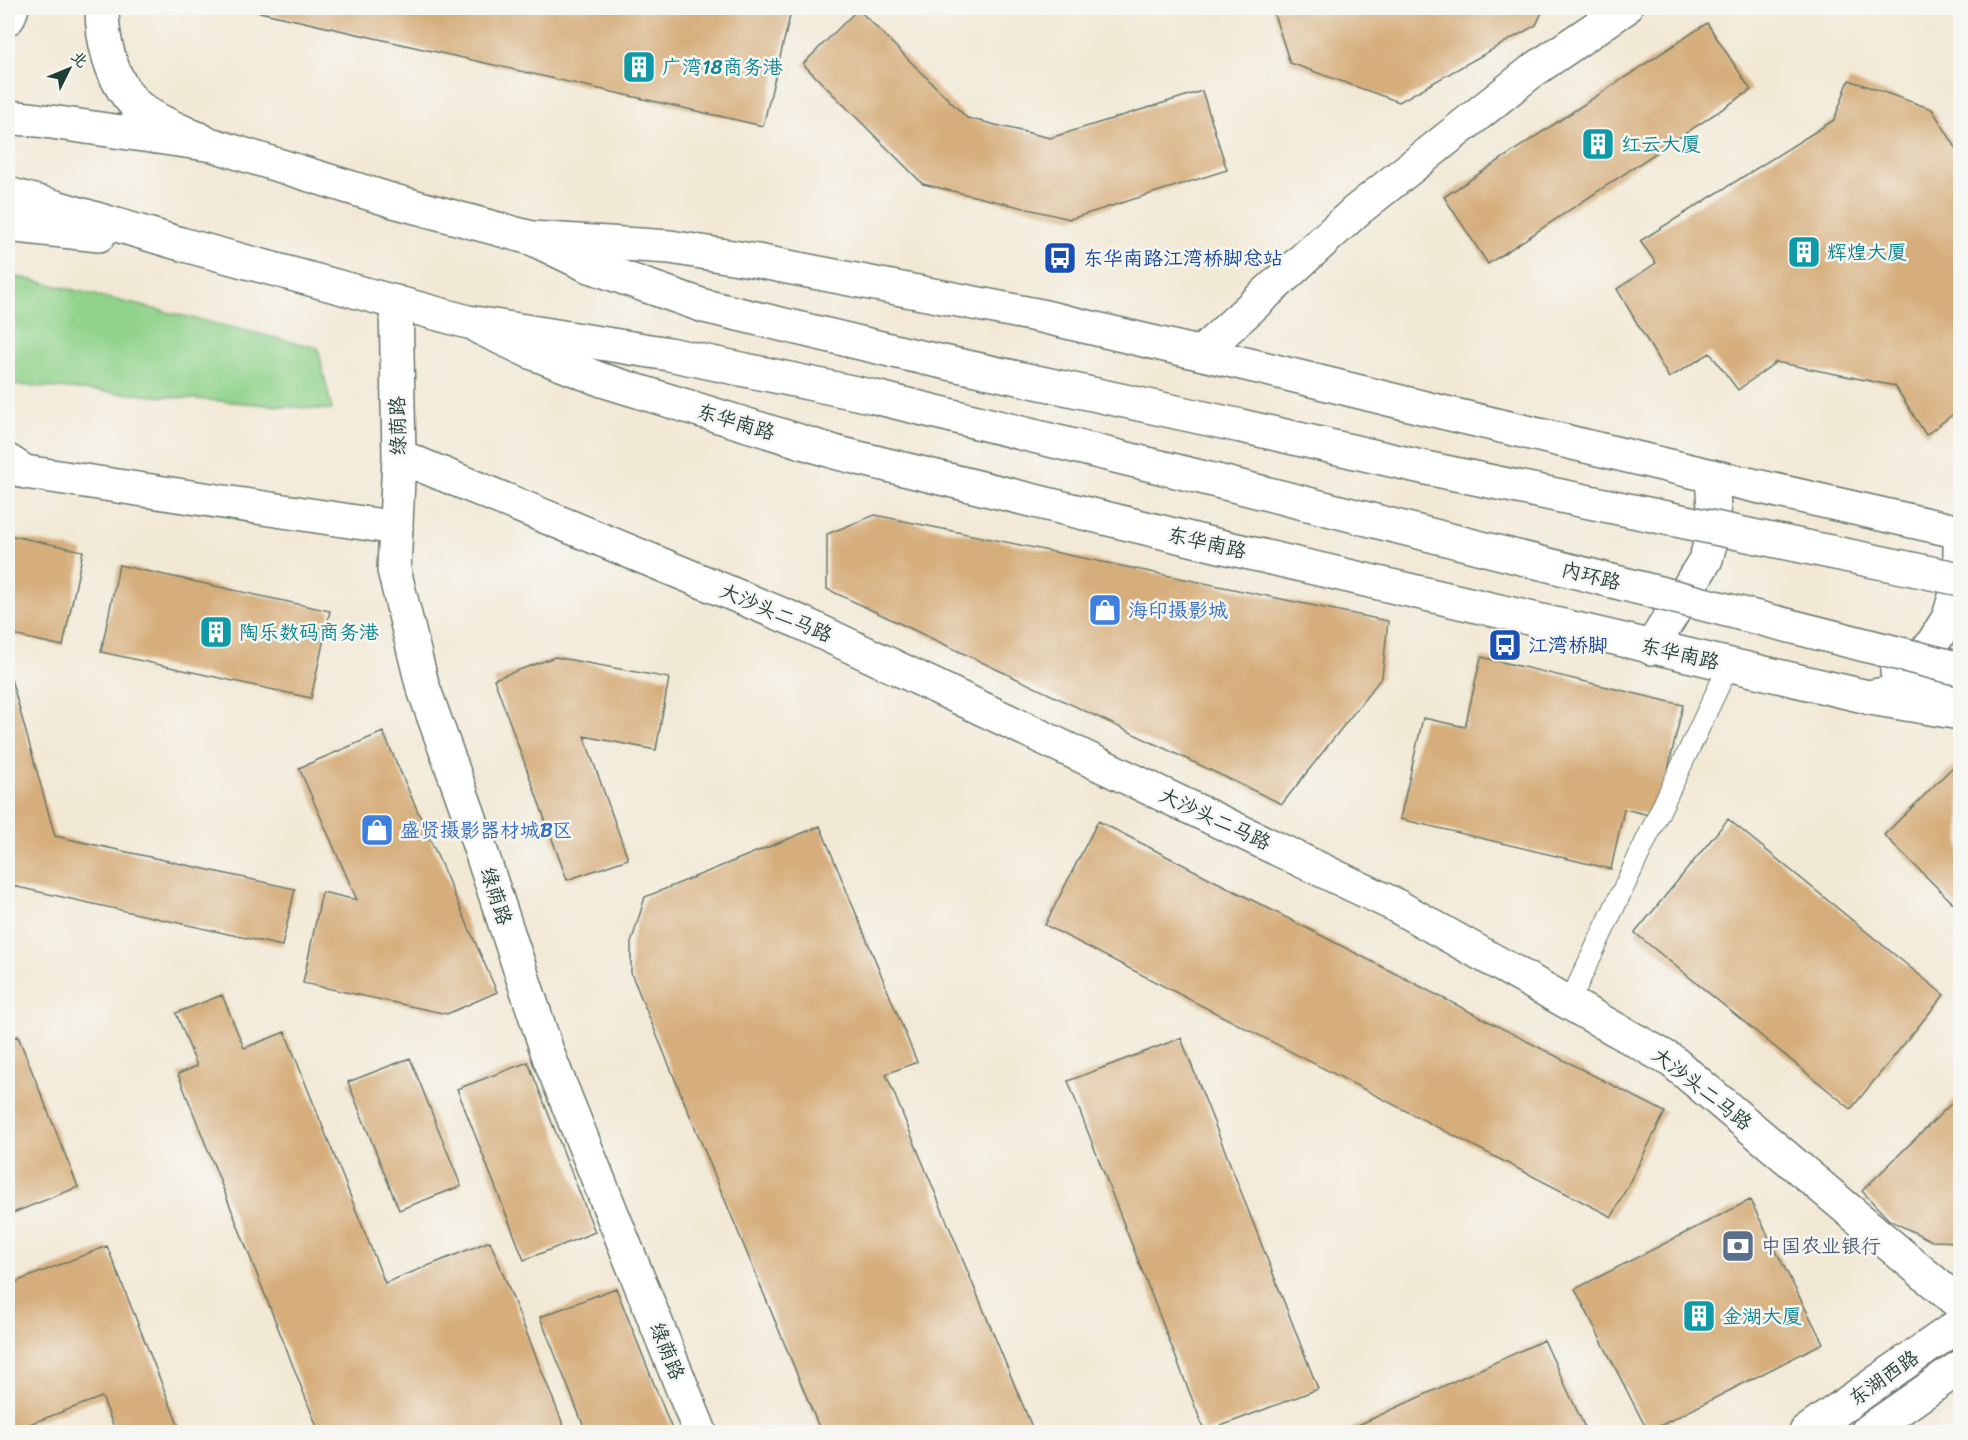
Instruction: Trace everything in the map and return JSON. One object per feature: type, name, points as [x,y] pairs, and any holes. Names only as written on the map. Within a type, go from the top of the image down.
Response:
[{"type":"main road","points":[[8,18],[12,8]]},
{"type":"main road","points":[[102,8],[105,43],[116,76],[135,104],[160,121],[213,146]]},
{"type":"main road","points":[[1200,353],[1356,210],[1531,72],[1624,8]]},
{"type":"main road","points":[[17,115],[213,146],[394,201],[531,238],[587,265],[704,306],[911,356],[1426,468],[1960,579]]},
{"type":"main road","points":[[8,194],[468,322]]},
{"type":"main road","points":[[8,225],[181,244]]},
{"type":"main road","points":[[531,238],[670,247],[758,261],[1041,316],[1712,476],[1960,532]]},
{"type":"main road","name":"绿荫路","points":[[396,302],[399,456],[394,570],[422,684],[468,812],[549,1057],[700,1432]]},
{"type":"main road","name":"内环路","points":[[468,322],[669,354],[875,397],[1960,669]]},
{"type":"main road","name":"东华南路","points":[[468,322],[533,353],[602,380],[838,453],[1651,648],[1868,697],[1960,712]]},
{"type":"main road","name":"大沙头二马路","points":[[399,456],[800,622],[1393,904],[1672,1061],[1960,1304]]},
{"type":"main road","points":[[8,461],[25,472],[396,528]]},
{"type":"main road","points":[[1651,648],[1706,559],[1715,525],[1712,476]]},
{"type":"main road","points":[[1868,697],[1910,661],[1930,648],[1949,616],[1960,580],[1960,543]]},
{"type":"main road","points":[[1868,697],[1960,680]]},
{"type":"main road","name":"东湖西路","points":[[1806,1432],[1960,1324]]},
{"type":"main road","name":"东湖西路","points":[[1867,1432],[1960,1367]]},
{"type":"lane","points":[[1569,1003],[1729,665]]},
{"type":"green space","points":[[8,276],[318,348],[332,410],[8,384]]},
{"type":"building","name":"广湾18商务港","points":[[242,8],[792,8],[763,126]]},
{"type":"building","points":[[1272,8],[1544,8],[1536,25],[1399,102],[1290,63]]},
{"type":"building","points":[[858,9],[967,118],[1050,138],[1202,91],[1227,170],[1070,219],[923,184],[803,64]]},
{"type":"building","name":"红云大厦","points":[[1707,23],[1751,90],[1488,264],[1444,197]]},
{"type":"building","name":"辉煌大厦","points":[[1849,80],[1932,109],[1960,154],[1960,418],[1956,412],[1926,435],[1895,386],[1776,362],[1738,390],[1710,353],[1669,378],[1617,289],[1656,263],[1640,241],[1834,120]]},
{"type":"building","points":[[875,515],[1388,621],[1382,677],[1282,804],[827,589],[827,534]]},
{"type":"building","points":[[8,535],[83,551],[63,646],[8,634]]},
{"type":"building","name":"陶乐数码商务港","points":[[119,565],[330,611],[311,698],[101,652]]},
{"type":"building","points":[[555,657],[669,678],[656,750],[584,736],[628,859],[567,880],[494,679]]},
{"type":"building","points":[[1481,657],[1683,705],[1657,817],[1624,809],[1611,869],[1400,819],[1423,718],[1465,727]]},
{"type":"building","points":[[8,668],[55,836],[295,889],[282,946],[8,885]]},
{"type":"building","name":"盛贤摄影器材城B区","points":[[383,732],[497,992],[447,1014],[303,983],[322,892],[357,900],[299,768]]},
{"type":"building","points":[[1960,760],[1960,910],[1884,835]]},
{"type":"building","points":[[1728,819],[1944,995],[1851,1109],[1635,933]]},
{"type":"building","points":[[1098,821],[1665,1112],[1612,1217],[1045,925]]},
{"type":"building","points":[[820,826],[917,1062],[886,1074],[1034,1432],[821,1432],[631,973],[631,943],[645,897]]},
{"type":"building","points":[[222,995],[244,1048],[285,1032],[385,1283],[490,1241],[566,1432],[319,1432],[178,1074],[197,1066],[176,1013]]},
{"type":"building","points":[[18,1036],[78,1187],[8,1215],[8,1040]]},
{"type":"building","points":[[1181,1038],[1318,1389],[1205,1432],[1068,1081]]},
{"type":"building","points":[[410,1058],[461,1186],[399,1210],[348,1082]]},
{"type":"building","points":[[528,1062],[595,1232],[524,1260],[457,1089]]},
{"type":"building","points":[[1960,1095],[1960,1242],[1932,1241],[1889,1220],[1862,1191]]},
{"type":"building","name":"金湖大厦","points":[[1750,1200],[1823,1343],[1648,1432],[1575,1289]]},
{"type":"building","points":[[107,1246],[181,1432],[116,1432],[102,1397],[8,1432],[8,1285]]},
{"type":"building","points":[[616,1288],[673,1432],[586,1432],[540,1317]]},
{"type":"building","points":[[1544,1340],[1587,1432],[1343,1432]]},
{"type":"place","name":"广湾18商务港","points":[[639,67]]},
{"type":"place","name":"红云大厦","points":[[1598,144]]},
{"type":"place","name":"辉煌大厦","points":[[1804,252]]},
{"type":"place","name":"东华南路江湾桥脚总站","points":[[1060,258]]},
{"type":"place","name":"海印摄影城","points":[[1105,610]]},
{"type":"place","name":"陶乐数码商务港","points":[[216,632]]},
{"type":"place","name":"江湾桥脚","points":[[1505,645]]},
{"type":"place","name":"盛贤摄影器材城B区","points":[[377,830]]},
{"type":"place","name":"中国农业银行","points":[[1738,1246]]},
{"type":"place","name":"金湖大厦","points":[[1699,1316]]}]
